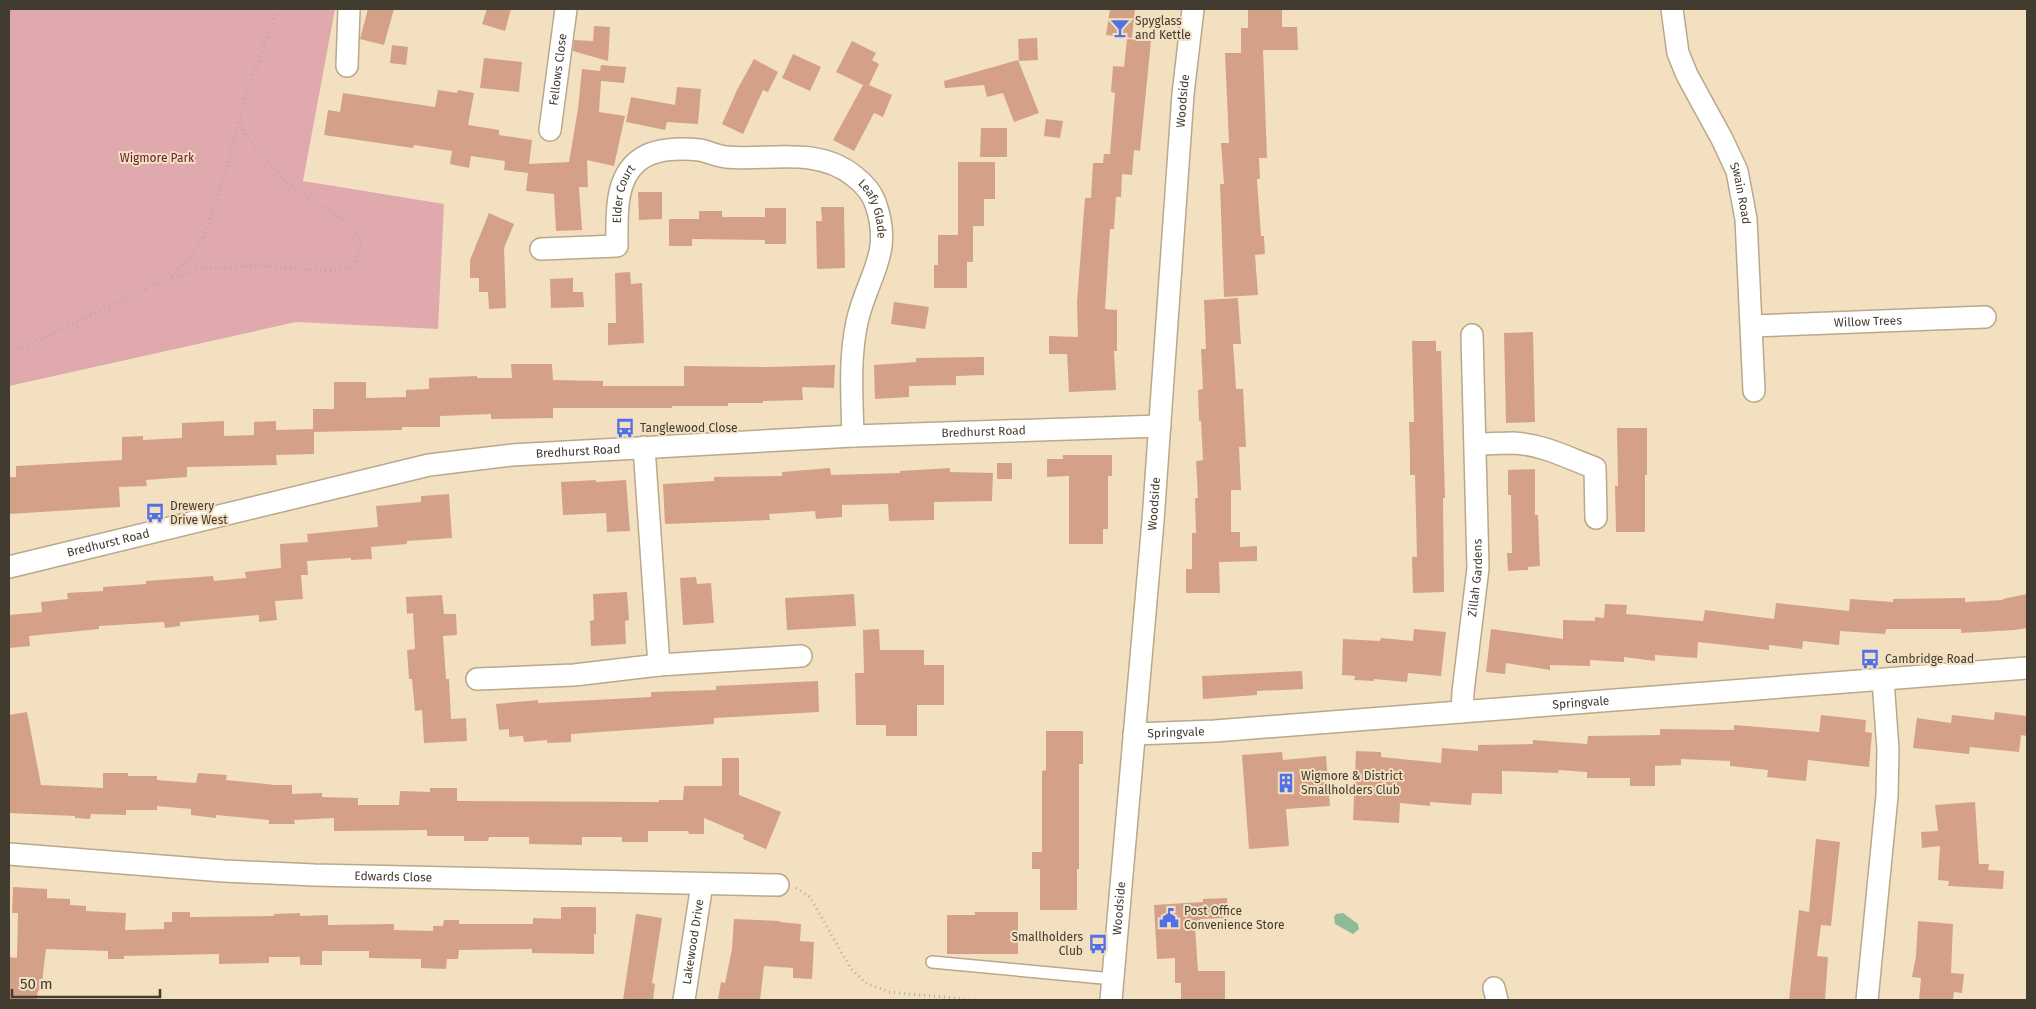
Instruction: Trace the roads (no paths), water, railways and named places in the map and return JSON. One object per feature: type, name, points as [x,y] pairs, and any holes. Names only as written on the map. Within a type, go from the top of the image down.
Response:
[{"type":"street","points":[[347,66],[349,9]]},
{"type":"street","name":"Fellows Close","points":[[550,130],[566,9]]},
{"type":"street","name":"Woodside","points":[[1111,1000],[1160,426],[1181,113],[1193,9]]},
{"type":"street","name":"Swain Road","points":[[1672,9],[1678,53],[1687,75],[1737,171],[1746,219],[1754,391]]},
{"type":"street","name":"Elder Court","points":[[541,249],[617,246],[617,215],[623,181],[629,170],[648,154],[664,150],[693,150],[725,157]]},
{"type":"street","name":"Leafy Glade","points":[[725,157],[810,157],[829,162],[843,167],[867,188],[874,200],[880,218],[881,248],[877,266],[862,303],[852,353],[853,436]]},
{"type":"street","name":"Willow Trees","points":[[1752,326],[1985,317]]},
{"type":"street","name":"Zillah Gardens","points":[[1462,712],[1478,568],[1472,336]]},
{"type":"street","name":"Bredhurst Road","points":[[9,567],[429,465],[512,455],[644,447],[853,436],[1160,426]]},
{"type":"street","points":[[1475,444],[1513,443],[1528,445],[1546,449],[1595,468],[1596,518]]},
{"type":"street","points":[[644,447],[659,665]]},
{"type":"street","points":[[477,679],[574,675],[659,665],[801,656]]},
{"type":"street","name":"Springvale","points":[[1134,734],[1215,731],[2027,668]]},
{"type":"street","points":[[1867,1000],[1888,796],[1888,750],[1883,680]]},
{"type":"street","name":"Edwards Close","points":[[9,854],[314,876],[778,885]]},
{"type":"street","name":"Lakewood Drive","points":[[684,1000],[702,884]]},
{"type":"lane","points":[[932,962],[1113,979]]},
{"type":"place","name":"Spyglass and Kettle","points":[[1120,28]]},
{"type":"place","name":"Tanglewood Close","points":[[625,428]]},
{"type":"place","name":"Drewery Drive West","points":[[155,513]]},
{"type":"place","name":"Cambridge Road","points":[[1870,659]]},
{"type":"place","name":"Wigmore & District Smallholders Club","points":[[1286,783]]},
{"type":"place","name":"Post Office Convenience Store","points":[[1169,918]]},
{"type":"place","name":"Smallholders Club","points":[[1098,944]]},
{"type":"park label","name":"Wigmore Park","points":[[157,158]]}]
